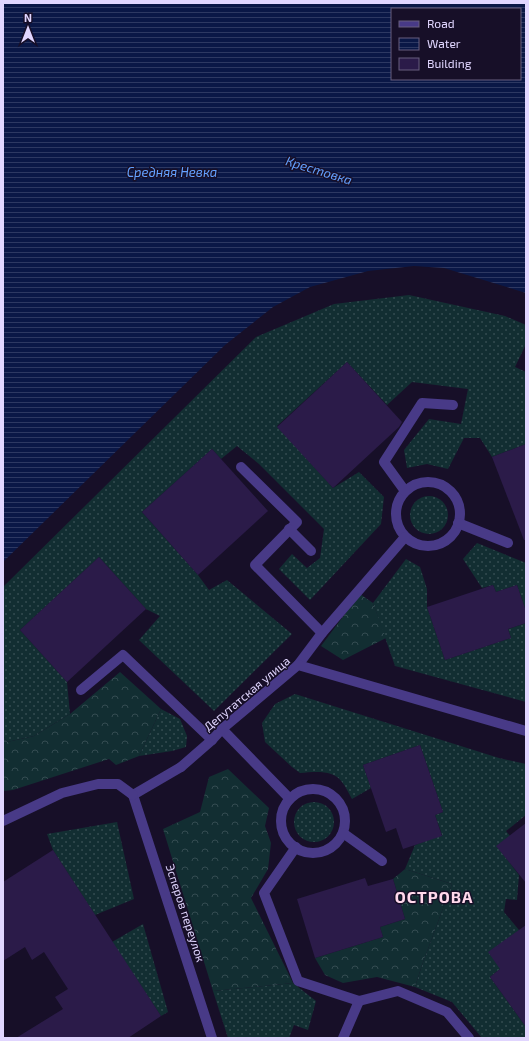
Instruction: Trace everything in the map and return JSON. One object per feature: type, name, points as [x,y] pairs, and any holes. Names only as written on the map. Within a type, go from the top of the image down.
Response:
[{"type":"street","points":[[405,491],[384,462],[422,403],[453,405]]},
{"type":"street","points":[[241,467],[297,522],[255,565],[322,634]]},
{"type":"street","points":[[423,483],[433,483],[443,486],[451,492],[457,501],[459,512],[458,524],[454,533],[446,541],[435,546],[424,546],[414,543],[404,537],[396,519],[396,509],[399,499],[405,491],[423,483]]},
{"type":"street","points":[[458,524],[508,543]]},
{"type":"street","points":[[289,529],[311,551]]},
{"type":"street","points":[[298,665],[322,634],[404,537]]},
{"type":"street","points":[[81,690],[123,655],[212,740]]},
{"type":"street","name":"Депутатская улица","points":[[133,796],[182,767],[222,729],[298,665],[526,730]]},
{"type":"street","points":[[222,729],[290,798]]},
{"type":"street","points":[[3,821],[62,793],[98,784],[118,784],[133,796]]},
{"type":"street","points":[[310,789],[321,790],[331,794],[339,802],[344,811],[345,822],[343,833],[337,842],[328,849],[317,852],[306,852],[296,847],[289,841],[284,833],[282,815],[290,798],[299,792],[310,789]]},
{"type":"street","name":"Эсперов переулок","points":[[133,796],[212,1038]]},
{"type":"street","points":[[343,833],[382,861]]},
{"type":"street","points":[[296,847],[264,893],[298,981],[359,1001],[398,991],[447,1012],[469,1038]]},
{"type":"street","points":[[343,1038],[359,1001]]},
{"type":"green space","points":[[409,295],[505,316],[526,325],[526,344],[515,367],[526,372],[526,444],[492,457],[480,438],[464,438],[448,469],[427,464],[407,468],[404,450],[429,419],[461,424],[468,389],[412,382],[387,405],[347,362],[277,426],[333,488],[359,472],[384,497],[381,524],[310,600],[279,569],[292,554],[307,568],[320,558],[324,529],[259,464],[237,446],[221,459],[212,449],[142,512],[198,575],[209,590],[227,580],[292,634],[214,711],[139,640],[160,616],[146,609],[99,557],[20,630],[67,682],[70,714],[34,736],[7,742],[3,735],[3,587],[256,337],[334,304]]},
{"type":"green space","points":[[425,496],[433,496],[443,501],[447,508],[447,522],[443,529],[433,534],[425,534],[415,529],[413,526],[410,519],[410,511],[415,501],[418,499]]},
{"type":"green space","points":[[477,543],[526,563],[526,611],[517,585],[496,592],[493,585],[482,588],[463,559]]},
{"type":"green space","points":[[406,559],[420,567],[427,589],[427,607],[445,660],[511,638],[508,629],[526,623],[526,702],[395,666],[373,603]]},
{"type":"green space","points":[[360,594],[373,603],[386,638],[343,660],[321,646]]},
{"type":"green space","points":[[120,672],[161,709],[139,756],[116,765],[109,759],[13,790],[3,791],[3,735],[7,742],[34,736],[70,714]]},
{"type":"green space","points":[[295,694],[499,758],[526,764],[526,815],[506,831],[510,836],[497,846],[519,875],[517,900],[506,899],[504,912],[519,930],[500,969],[490,977],[526,1027],[526,1038],[482,1038],[452,1002],[415,987],[452,884],[405,869],[415,845],[442,835],[435,815],[443,812],[420,745],[363,765],[371,788],[352,799],[342,782],[334,775],[323,772],[300,773],[265,742],[262,723],[275,704]]},
{"type":"green space","points":[[161,709],[180,719],[187,736],[186,747],[172,751],[139,756]]},
{"type":"green space","points":[[228,769],[269,808],[265,826],[271,843],[268,869],[251,898],[293,983],[213,991],[163,829],[200,812],[209,777]]},
{"type":"green space","points":[[318,802],[325,805],[331,811],[334,822],[333,830],[325,839],[318,842],[310,842],[303,839],[295,830],[294,818],[297,811],[306,803]]},
{"type":"green space","points":[[117,822],[134,899],[95,915],[53,850],[47,834]]},
{"type":"green space","points":[[405,869],[452,884],[415,987],[377,977],[343,983],[325,975],[315,958],[383,937],[380,927],[405,919],[393,879]]},
{"type":"green space","points":[[143,924],[168,1012],[161,1016],[112,942]]},
{"type":"green space","points":[[293,983],[316,1001],[308,1030],[294,1025],[289,1038],[228,1038],[213,991]]},
{"type":"water","name":"Средняя Невка","points":[[3,3],[526,3],[526,293],[444,268],[414,266],[368,271],[310,287],[273,307],[225,345],[3,562]]},
{"type":"building","points":[[347,362],[402,422],[399,427],[333,488],[277,427]]},
{"type":"building","points":[[526,444],[526,540],[524,540],[492,457]]},
{"type":"building","points":[[212,449],[268,511],[198,575],[142,512]]},
{"type":"building","points":[[99,557],[146,609],[67,682],[20,630]]},
{"type":"building","points":[[493,585],[496,592],[517,585],[526,611],[526,623],[508,629],[511,638],[445,660],[427,607]]},
{"type":"building","points":[[420,745],[443,812],[435,815],[442,836],[403,849],[396,828],[386,832],[363,765]]},
{"type":"building","points":[[526,823],[526,883],[496,846]]},
{"type":"building","points":[[53,850],[161,1016],[128,1038],[16,1038],[63,1009],[55,997],[68,989],[44,952],[32,960],[25,947],[3,961],[3,882]]},
{"type":"building","points":[[365,878],[368,886],[393,879],[405,919],[380,927],[383,937],[315,958],[297,899]]},
{"type":"building","points":[[526,925],[526,1027],[490,977],[500,969],[488,952]]},
{"type":"district","name":"ОСТРОВА","points":[[434,897]]},
{"type":"water label","name":"Крестовка","points":[[319,170]]}]
